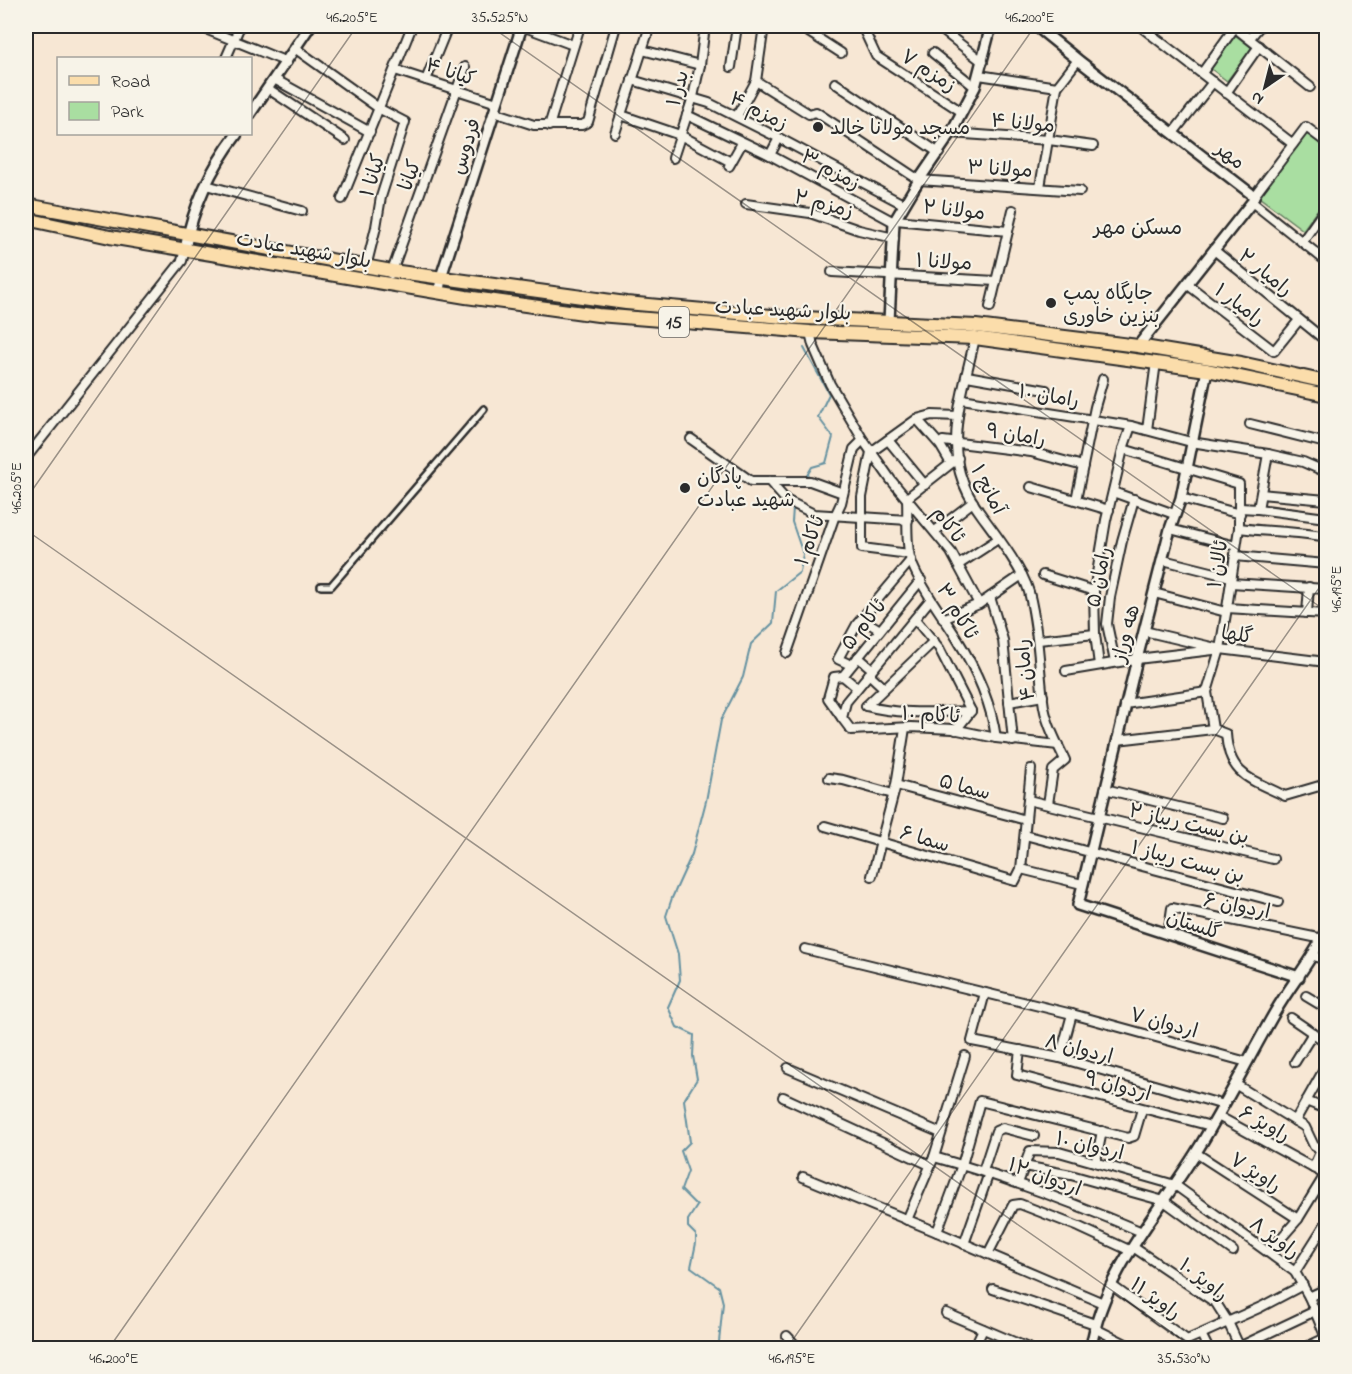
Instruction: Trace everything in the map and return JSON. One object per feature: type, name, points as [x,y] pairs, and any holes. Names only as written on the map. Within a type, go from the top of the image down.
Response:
[{"type":"main road","name":"بلوار شهید عبادت","points":[[26,205],[366,267],[439,292],[624,318],[810,332],[975,338],[1206,370],[1326,395]]},
{"type":"main road","name":"بلوار شهید عبادت","points":[[26,219],[185,249],[390,277],[441,277],[626,303],[783,317],[976,326],[1138,346],[1326,380]]},
{"type":"main road","points":[[624,318],[626,303]]},
{"type":"street","points":[[198,26],[288,62]]},
{"type":"street","points":[[226,57],[240,26]]},
{"type":"street","points":[[252,111],[276,80],[310,26]]},
{"type":"street","points":[[342,199],[412,26]]},
{"type":"street","points":[[426,80],[448,26]]},
{"type":"street","points":[[522,26],[573,45]]},
{"type":"street","name":"فردوس","points":[[439,292],[441,277],[522,26]]},
{"type":"street","points":[[549,126],[580,26]]},
{"type":"street","name":"کیانا ۴","points":[[395,70],[456,90],[534,125],[582,125],[588,122],[615,26]]},
{"type":"street","points":[[615,133],[650,26]]},
{"type":"street","name":"بدر ۱","points":[[673,158],[693,97],[705,26]]},
{"type":"street","points":[[731,67],[737,26]]},
{"type":"street","points":[[737,116],[756,81],[764,26]]},
{"type":"street","points":[[799,26],[841,53]]},
{"type":"street","name":"زمزم ۷","points":[[862,26],[876,56],[962,112]]},
{"type":"street","points":[[937,26],[983,62]]},
{"type":"street","points":[[889,321],[895,221],[903,204],[951,133],[975,87],[991,26]]},
{"type":"street","name":"مهر","points":[[1036,26],[1253,199]]},
{"type":"street","points":[[1140,26],[1293,144]]},
{"type":"street","points":[[1202,73],[1234,26],[1310,87]]},
{"type":"street","points":[[1250,38],[1260,26]]},
{"type":"street","points":[[1226,93],[1259,46]]},
{"type":"street","points":[[296,49],[380,109]]},
{"type":"street","points":[[642,50],[700,65]]},
{"type":"street","points":[[933,52],[975,87]]},
{"type":"street","points":[[1040,187],[1057,87],[1078,60]]},
{"type":"street","name":"کیانا","points":[[390,277],[465,67]]},
{"type":"street","points":[[979,75],[1057,87]]},
{"type":"street","points":[[276,80],[370,132]]},
{"type":"street","name":"زمزم ۴","points":[[632,80],[693,97],[737,116],[903,204]]},
{"type":"street","points":[[756,81],[809,114],[816,112],[919,180]]},
{"type":"street","points":[[1173,133],[1213,82]]},
{"type":"street","points":[[836,83],[939,153]]},
{"type":"street","points":[[273,92],[345,140]]},
{"type":"street","name":"کیانا ۱","points":[[366,267],[381,197],[405,122],[380,109]]},
{"type":"street","points":[[621,115],[680,135],[730,164],[742,142]]},
{"type":"street","name":"زمزم ۳","points":[[687,115],[770,155],[895,221]]},
{"type":"street","points":[[1138,346],[1214,250],[1306,127],[1326,142]]},
{"type":"street","name":"مولانا ۴","points":[[951,133],[1049,140],[1093,146]]},
{"type":"street","points":[[26,458],[182,261],[188,236],[206,185],[225,149],[236,135]]},
{"type":"street","points":[[770,155],[779,138]]},
{"type":"street","name":"مولانا ۳","points":[[919,180],[1080,191]]},
{"type":"street","points":[[206,185],[302,212]]},
{"type":"street","points":[[1253,199],[1326,261]]},
{"type":"street","name":"زمزم ۲","points":[[746,204],[810,213],[859,230],[894,238]]},
{"type":"street","points":[[1302,242],[1326,208]]},
{"type":"street","points":[[990,307],[1013,210]]},
{"type":"street","name":"مولانا ۲","points":[[895,221],[1008,231]]},
{"type":"street","name":"رامیار ۲","points":[[1214,250],[1326,341]]},
{"type":"street","name":"مولانا ۱","points":[[832,272],[996,281]]},
{"type":"street","name":"رامیار ۱","points":[[1187,284],[1274,351],[1299,320]]},
{"type":"street","name":"ئاکام","points":[[810,332],[813,345],[830,384],[863,440],[951,552],[979,604]]},
{"type":"street","name":"آمانج ۱","points":[[975,338],[958,416],[954,460],[974,502],[1022,575]]},
{"type":"street","points":[[1147,430],[1156,362]]},
{"type":"street","name":"هه وراز","points":[[1078,905],[1125,704],[1180,498],[1206,370]]},
{"type":"street","points":[[967,376],[1046,390]]},
{"type":"street","points":[[1076,500],[1103,379]]},
{"type":"street","name":"رامان ۱۰","points":[[962,399],[1094,418],[1191,442],[1303,462],[1326,472]]},
{"type":"street","points":[[321,586],[331,586],[484,410]]},
{"type":"street","points":[[851,665],[838,659],[857,624],[910,557],[862,548],[862,497],[871,452],[917,419],[932,415],[958,416]]},
{"type":"street","points":[[907,498],[954,460],[917,419]]},
{"type":"street","points":[[1250,424],[1326,443]]},
{"type":"street","points":[[1099,665],[1095,634],[1094,591],[1113,492],[1131,426]]},
{"type":"street","points":[[691,439],[751,481],[810,481],[843,493]]},
{"type":"street","name":"ئاکام ۱","points":[[787,653],[843,493],[854,449],[863,440]]},
{"type":"street","points":[[888,440],[925,484]]},
{"type":"street","name":"رامان ۹","points":[[943,441],[1031,452],[1083,466]]},
{"type":"street","points":[[1123,449],[1186,467]]},
{"type":"street","points":[[1258,509],[1268,454]]},
{"type":"street","name":"ئالان ۱","points":[[1186,467],[1239,484],[1239,528],[1227,610],[1221,649],[1208,692]]},
{"type":"street","points":[[769,481],[786,500],[814,514],[908,519]]},
{"type":"street","points":[[1031,488],[1109,510]]},
{"type":"street","points":[[1113,492],[1174,514]]},
{"type":"street","points":[[1261,494],[1326,500]]},
{"type":"street","name":"ئاکام ۳","points":[[907,498],[910,557],[930,600],[956,637],[986,693],[996,738]]},
{"type":"street","points":[[1180,498],[1240,511],[1258,509],[1326,518]]},
{"type":"street","name":"رامان ۵","points":[[1115,662],[1107,624],[1112,586],[1134,499]]},
{"type":"street","points":[[935,531],[974,502]]},
{"type":"street","points":[[1239,528],[1305,533],[1326,537]]},
{"type":"street","points":[[1170,530],[1236,546]]},
{"type":"street","points":[[958,565],[998,539]]},
{"type":"street","points":[[1235,556],[1326,564]]},
{"type":"street","points":[[1163,560],[1231,580],[1326,589]]},
{"type":"street","points":[[943,619],[979,604],[1022,575]]},
{"type":"street","name":"رامان ۴","points":[[1022,575],[1028,589],[1038,640],[1043,696],[1049,725],[1065,760],[1053,770],[1048,804]]},
{"type":"street","points":[[1042,575],[1094,591]]},
{"type":"street","name":"ئاکام ۵","points":[[856,687],[843,676],[921,580]]},
{"type":"street","points":[[1307,613],[1309,587]]},
{"type":"street","points":[[1154,593],[1227,610],[1326,614]]},
{"type":"street","points":[[990,597],[1003,640],[1013,741]]},
{"type":"street","points":[[842,718],[846,702],[856,687],[930,600]]},
{"type":"street","points":[[862,619],[880,630]]},
{"type":"street","points":[[915,619],[934,641],[971,711]]},
{"type":"street","name":"گلها","points":[[1144,631],[1221,649],[1326,662]]},
{"type":"street","points":[[1038,640],[1095,634]]},
{"type":"street","points":[[934,641],[866,706],[876,709],[932,712],[971,711]]},
{"type":"street","points":[[1066,671],[1137,658],[1221,649]]},
{"type":"street","points":[[858,657],[884,688]]},
{"type":"street","points":[[842,718],[828,698],[834,677],[843,676]]},
{"type":"street","points":[[1125,704],[1208,692],[1213,729]]},
{"type":"street","points":[[1009,702],[1043,696]]},
{"type":"street","points":[[956,730],[971,711]]},
{"type":"street","name":"ئاکام ۱۰","points":[[842,718],[851,730],[904,728],[956,730],[1013,741],[1058,745]]},
{"type":"street","points":[[872,876],[896,785],[904,728]]},
{"type":"street","points":[[1117,740],[1213,729],[1226,734],[1227,751],[1232,762],[1244,775],[1285,796],[1326,784]]},
{"type":"street","points":[[1031,769],[1021,869],[1082,884]]},
{"type":"street","points":[[829,778],[893,794]]},
{"type":"street","name":"سما ۵","points":[[896,785],[1026,820]]},
{"type":"street","points":[[1106,789],[1223,818]]},
{"type":"street","name":"بن بست ریباز ۲","points":[[1028,800],[1099,819],[1273,859]]},
{"type":"street","name":"سما ۶","points":[[825,826],[1015,881],[1021,869]]},
{"type":"street","name":"بن بست ریباز ۱","points":[[1025,835],[1278,902]]},
{"type":"street","name":"گلستان","points":[[1078,905],[1299,977]]},
{"type":"street","name":"اردوان ۶","points":[[1168,935],[1172,908],[1325,935]]},
{"type":"street","points":[[1091,1348],[1095,1326],[1111,1285],[1142,1232],[1196,1153],[1277,1009],[1325,935]]},
{"type":"street","name":"اردوان ۷","points":[[806,950],[1072,1014],[1247,1062]]},
{"type":"street","points":[[1313,955],[1326,961]]},
{"type":"street","name":"اردوان ۸","points":[[985,993],[972,1041],[1060,1058],[1224,1105]]},
{"type":"street","points":[[1306,996],[1326,1008]]},
{"type":"street","points":[[1060,1058],[1072,1014]]},
{"type":"street","points":[[1291,1018],[1326,1042]]},
{"type":"street","points":[[1295,1062],[1313,1033]]},
{"type":"street","name":"اردوان ۹","points":[[1020,1050],[1017,1075],[1211,1126]]},
{"type":"street","points":[[907,1220],[934,1156],[965,1056]]},
{"type":"street","points":[[1295,1121],[1326,1066]]},
{"type":"street","points":[[788,1068],[941,1133]]},
{"type":"street","points":[[1235,1084],[1305,1127],[1314,1146],[1321,1150],[1313,1168]]},
{"type":"street","points":[[783,1097],[930,1166]]},
{"type":"street","points":[[937,1232],[962,1164],[980,1101],[1128,1138],[1134,1136],[1142,1108]]},
{"type":"street","points":[[1306,1101],[1326,1109]]},
{"type":"street","name":"راویژ ۶","points":[[1218,1116],[1326,1175]]},
{"type":"street","points":[[964,1244],[996,1131],[1003,1128],[1034,1136]]},
{"type":"street","points":[[1096,1161],[1102,1131]]},
{"type":"street","name":"اردوان ۱۰","points":[[1024,1166],[1030,1151],[1059,1152],[1175,1185]]},
{"type":"street","name":"راویژ ۷","points":[[1196,1153],[1298,1219]]},
{"type":"street","name":"اردوان ۱۲","points":[[934,1156],[1018,1183],[1142,1232]]},
{"type":"street","points":[[1018,1183],[1024,1166],[1071,1175],[1164,1201],[1233,1251]]},
{"type":"street","points":[[1269,1252],[1298,1219],[1326,1175]]},
{"type":"street","points":[[803,1177],[1103,1303]]},
{"type":"street","name":"راویژ ۸","points":[[1175,1185],[1295,1272],[1309,1297],[1326,1338]]},
{"type":"street","name":"راویژ ۱۰","points":[[988,1254],[1013,1205],[1020,1204],[1132,1249],[1216,1304],[1228,1322],[1239,1348]]},
{"type":"street","points":[[1295,1272],[1326,1222]]},
{"type":"street","name":"راویژ ۱۱","points":[[1111,1285],[1187,1340],[1201,1334],[1208,1348]]},
{"type":"street","points":[[1201,1334],[1303,1285]]},
{"type":"street","points":[[993,1288],[1095,1326],[1134,1348]]},
{"type":"street","points":[[1309,1297],[1326,1289]]},
{"type":"street","points":[[1239,1348],[1315,1311]]},
{"type":"street","points":[[946,1313],[1015,1346],[1028,1348]]},
{"type":"street","points":[[974,1348],[983,1329]]},
{"type":"street","points":[[787,1336],[798,1348]]},
{"type":"street","points":[[1304,1348],[1326,1338]]},
{"type":"green space","points":[[1235,35],[1252,48],[1227,81],[1210,68]]},
{"type":"green space","points":[[1306,133],[1326,148],[1326,198],[1303,230],[1259,197]]},
{"type":"waterway","points":[[804,348],[829,394],[818,417],[833,437],[826,463],[812,467],[806,477]]},
{"type":"waterway","points":[[724,1348],[719,1342],[723,1303],[719,1287],[691,1267],[696,1235],[688,1227],[688,1220],[697,1206],[681,1190],[688,1171],[681,1151],[690,1142],[684,1100],[697,1079],[693,1056],[694,1035],[677,1027],[668,1007],[680,980],[678,954],[666,916],[692,854],[706,801],[721,720],[743,677],[751,644],[773,623],[776,591],[800,572],[803,554],[792,522],[793,508]]},
{"type":"place","name":"مسجد مولانا خالد","points":[[818,127]]},
{"type":"place","name":"جایگاه پمپ بنزین خاوری","points":[[1051,303]]},
{"type":"place","name":"پادگان شهید عبادت","points":[[685,488]]},
{"type":"district","name":"مسکن مهر","points":[[1138,227]]}]
